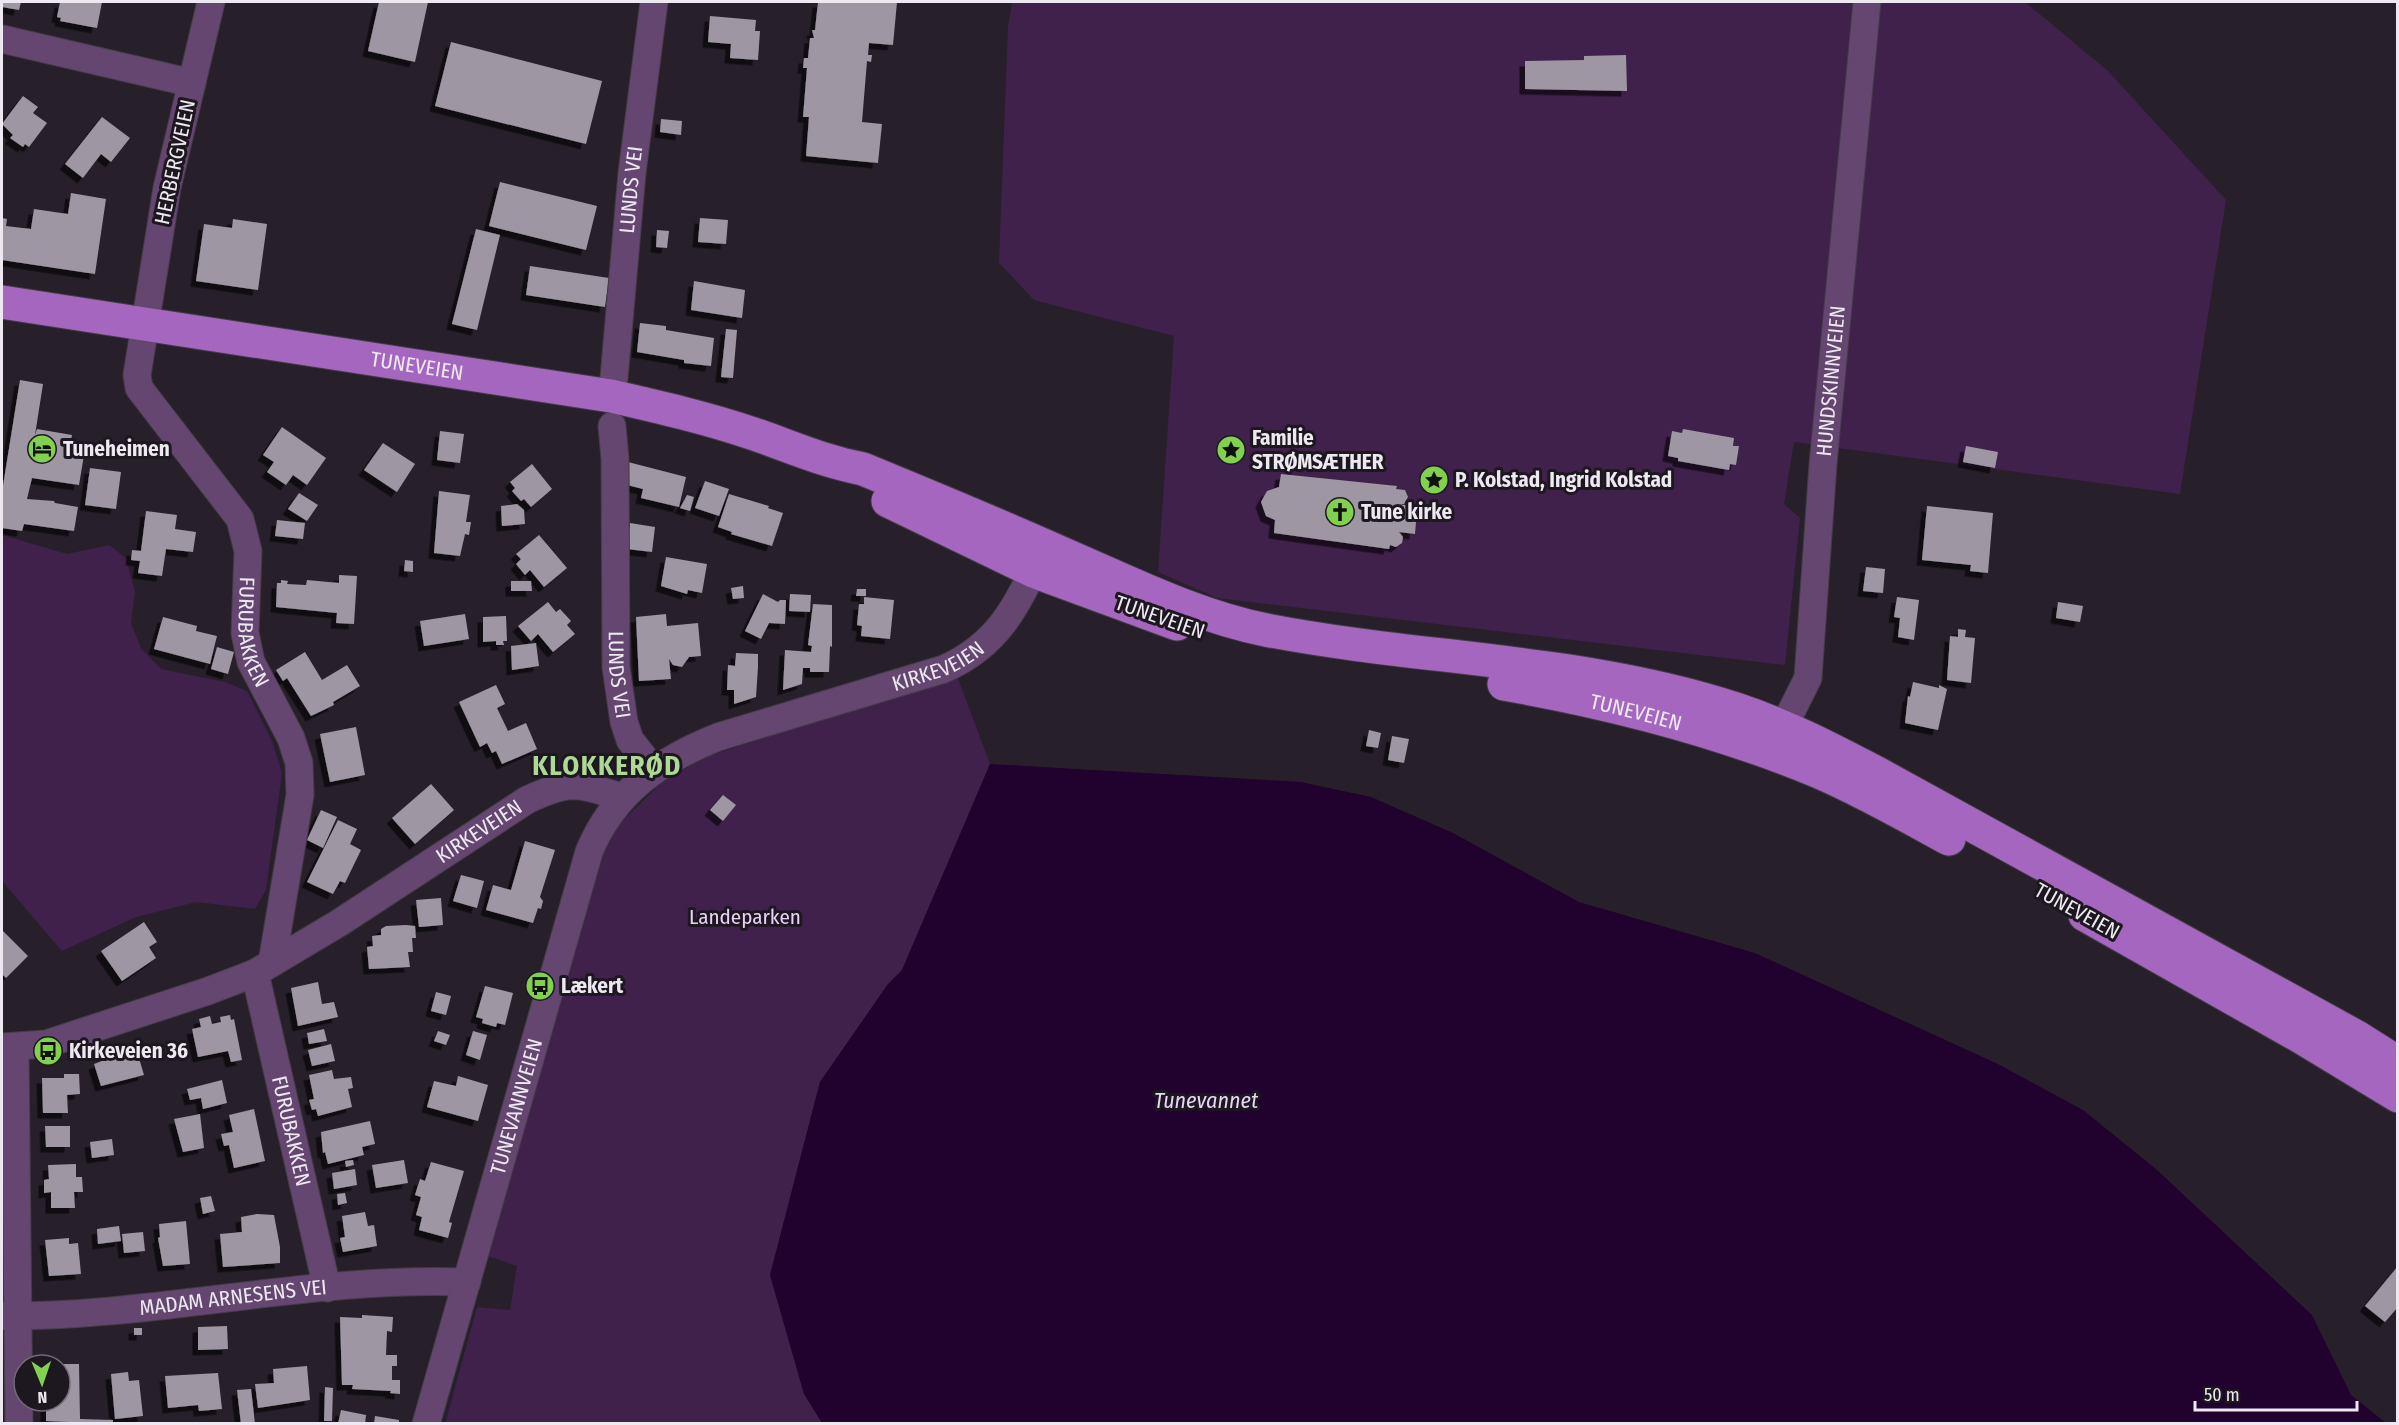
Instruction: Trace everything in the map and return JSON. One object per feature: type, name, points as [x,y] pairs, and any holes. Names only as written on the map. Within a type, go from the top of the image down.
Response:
[{"type":"main road","name":"TUNEVEIEN","points":[[2,302],[611,396],[672,410],[754,434],[825,462],[863,469],[1039,558],[1133,610],[1203,633],[1248,643],[1459,676],[1601,703],[1677,722],[1778,740],[1877,773],[2357,1037],[2397,1063]]},
{"type":"main road","name":"TUNEVEIEN","points":[[1778,740],[1822,774],[1921,824],[2230,997],[2397,1096]]},
{"type":"street","name":"HERBERGVEIEN","points":[[144,324],[167,188],[211,2]]},
{"type":"street","name":"LUNDS VEI","points":[[614,378],[634,161],[654,2]]},
{"type":"street","name":"HUNDSKINNVEIEN","points":[[1778,740],[1808,678],[1823,464],[1867,2]]},
{"type":"street","points":[[2,39],[192,82]]},
{"type":"street","name":"FURUBAKKEN","points":[[144,324],[137,375],[139,388],[240,519],[248,551],[245,633],[251,662],[291,738],[299,763],[300,795],[263,968],[327,1288]]},
{"type":"street","name":"LUNDS VEI","points":[[612,426],[615,459],[616,667],[624,722],[630,740],[653,770]]},
{"type":"street","name":"KIRKEVEIEN","points":[[8,1047],[31,1047],[56,1041],[208,991],[263,968],[339,923],[527,800],[553,788],[577,784],[622,797],[653,770],[685,750],[718,737],[944,669],[986,643],[997,632],[1015,609],[1039,558]]},
{"type":"street","name":"TUNEVANNVEIEN","points":[[426,1424],[589,852],[605,818],[622,797]]},
{"type":"street","points":[[8,1047],[9,1316],[19,1424]]},
{"type":"street","name":"MADAM ARNESENS VEI","points":[[9,1316],[127,1308],[413,1280],[466,1282]]},
{"type":"green space","points":[[1012,2],[2025,2],[2108,71],[2226,200],[2180,494],[1794,442],[1784,504],[1800,518],[1785,665],[1217,598],[1158,572],[1174,336],[1034,300],[999,263],[1008,27]]},
{"type":"green space","points":[[2,535],[67,554],[109,545],[126,558],[135,591],[131,623],[141,648],[161,669],[225,682],[247,691],[272,741],[282,773],[266,890],[255,909],[196,902],[136,917],[62,951],[2,881]]},
{"type":"green space","name":"Landeparken","points":[[957,676],[990,764],[902,970],[888,984],[820,1082],[770,1275],[804,1394],[822,1423],[445,1424],[477,1307],[510,1310],[517,1266],[485,1255],[601,858],[620,823],[660,784],[703,758]]},
{"type":"water","name":"Tunevannet","points":[[990,764],[1301,782],[1371,797],[1453,833],[1579,902],[1755,953],[1998,1064],[2083,1110],[2157,1170],[2312,1315],[2351,1395],[2386,1423],[822,1423],[804,1394],[770,1275],[820,1082],[888,984],[902,970]]},
{"type":"building","points":[[2,2],[21,2],[19,10],[2,7]]},
{"type":"building","points":[[60,2],[102,2],[97,28],[60,21],[61,18],[57,17]]},
{"type":"building","points":[[379,2],[428,2],[415,62],[368,51]]},
{"type":"building","points":[[818,2],[897,2],[893,45],[869,43],[868,55],[872,55],[871,62],[867,61],[862,122],[882,124],[878,163],[806,156],[809,117],[803,117],[807,68],[803,68],[804,58],[808,58],[810,38],[814,38],[812,30],[815,30]]},
{"type":"building","points":[[710,16],[756,20],[755,31],[760,31],[758,60],[730,58],[731,44],[708,42]]},
{"type":"building","points":[[451,42],[602,81],[586,144],[435,106]]},
{"type":"building","points":[[1626,55],[1627,91],[1525,89],[1525,61],[1584,60],[1584,56]]},
{"type":"building","points":[[23,96],[38,107],[33,113],[47,123],[29,147],[25,144],[23,147],[10,138],[13,135],[2,124]]},
{"type":"building","points":[[102,117],[130,138],[111,162],[101,154],[83,178],[65,164]]},
{"type":"building","points":[[661,119],[682,121],[681,135],[660,132]]},
{"type":"building","points":[[500,182],[597,206],[586,250],[489,226]]},
{"type":"building","points":[[71,193],[106,199],[95,274],[2,260],[2,218],[7,219],[6,226],[31,229],[34,209],[68,214]]},
{"type":"building","points":[[700,218],[728,220],[726,244],[698,242]]},
{"type":"building","points":[[233,219],[267,224],[258,290],[196,281],[204,224],[232,228]]},
{"type":"building","points":[[476,229],[500,235],[477,330],[452,324]]},
{"type":"building","points":[[657,230],[669,231],[667,248],[656,247]]},
{"type":"building","points":[[530,266],[609,278],[605,307],[526,295]]},
{"type":"building","points":[[694,281],[745,290],[742,318],[691,310]]},
{"type":"building","points":[[640,323],[666,326],[666,330],[714,338],[711,366],[684,363],[684,360],[637,352]]},
{"type":"building","points":[[726,329],[737,330],[733,378],[721,377]]},
{"type":"building","points":[[20,380],[43,384],[35,435],[37,429],[72,435],[71,441],[86,443],[79,485],[32,478],[27,499],[54,501],[78,507],[74,531],[24,524],[22,531],[2,528],[2,492]]},
{"type":"building","points":[[282,427],[326,458],[307,485],[293,475],[286,485],[267,472],[274,462],[263,455]]},
{"type":"building","points":[[1683,429],[1734,438],[1733,446],[1739,446],[1736,465],[1730,464],[1729,470],[1678,461],[1678,458],[1668,456],[1672,431],[1682,433]]},
{"type":"building","points":[[440,431],[464,434],[460,463],[437,460]]},
{"type":"building","points":[[383,443],[415,464],[397,492],[364,470]]},
{"type":"building","points":[[1966,446],[1998,452],[1995,468],[1963,462]]},
{"type":"building","points":[[628,462],[686,477],[679,507],[641,498],[643,489],[623,484]]},
{"type":"building","points":[[532,464],[552,489],[531,507],[524,499],[521,501],[512,491],[515,488],[510,482]]},
{"type":"building","points":[[90,468],[121,472],[116,509],[85,505]]},
{"type":"building","name":"Tune kirke","points":[[1281,474],[1397,486],[1396,489],[1405,490],[1408,497],[1404,504],[1397,504],[1413,506],[1418,503],[1421,507],[1417,510],[1415,534],[1399,532],[1403,537],[1402,543],[1396,547],[1390,545],[1389,549],[1274,533],[1275,520],[1266,516],[1261,502],[1267,491],[1279,487]]},
{"type":"building","points":[[705,481],[729,489],[719,516],[695,508]]},
{"type":"building","points":[[439,491],[470,495],[466,522],[471,522],[469,535],[465,534],[460,556],[434,553]]},
{"type":"building","points":[[299,493],[318,505],[307,521],[288,509]]},
{"type":"building","points":[[729,494],[769,506],[768,508],[783,513],[772,546],[731,534],[732,532],[718,527]]},
{"type":"building","points":[[687,495],[694,497],[690,511],[680,508]]},
{"type":"building","points":[[517,504],[524,510],[525,524],[502,526],[501,506]]},
{"type":"building","points":[[1927,506],[1993,513],[1988,573],[1970,571],[1971,565],[1922,560]]},
{"type":"building","points":[[146,511],[177,515],[175,529],[196,532],[193,552],[166,549],[162,576],[138,573],[140,561],[131,560],[132,550],[141,551]]},
{"type":"building","points":[[277,520],[305,523],[303,539],[275,536]]},
{"type":"building","points":[[630,523],[655,527],[652,552],[627,549]]},
{"type":"building","points":[[539,535],[567,568],[544,587],[530,570],[525,575],[516,564],[521,559],[516,554]]},
{"type":"building","points":[[666,557],[707,564],[702,593],[688,590],[687,594],[661,586]]},
{"type":"building","points":[[405,560],[413,561],[413,572],[404,571]]},
{"type":"building","points":[[1866,567],[1885,569],[1883,593],[1863,591]]},
{"type":"building","points":[[339,575],[357,576],[354,624],[336,623],[337,613],[276,607],[277,583],[281,583],[281,580],[288,581],[287,584],[306,585],[307,580],[339,583]]},
{"type":"building","points":[[511,581],[531,581],[532,591],[511,591]]},
{"type":"building","points":[[743,586],[744,598],[733,599],[731,588]]},
{"type":"building","points":[[857,589],[866,589],[866,596],[856,596]]},
{"type":"building","points":[[763,594],[778,602],[786,600],[785,624],[769,623],[761,639],[745,631]]},
{"type":"building","points":[[790,594],[811,595],[810,612],[789,611]]},
{"type":"building","points":[[864,597],[894,600],[890,639],[861,636],[862,626],[857,625],[859,604],[864,604]]},
{"type":"building","points":[[1897,597],[1919,600],[1914,640],[1898,637],[1900,618],[1894,617]]},
{"type":"building","points":[[548,602],[556,612],[560,609],[571,621],[567,625],[575,634],[553,652],[538,634],[531,641],[518,626]]},
{"type":"building","points":[[2058,602],[2083,606],[2080,622],[2056,618]]},
{"type":"building","points":[[813,604],[832,605],[832,647],[830,646],[829,672],[810,672],[810,668],[803,668],[802,684],[783,690],[785,650],[811,652],[812,646],[808,645]]},
{"type":"building","points":[[465,614],[469,639],[424,646],[420,621]]},
{"type":"building","points":[[666,614],[667,626],[698,623],[701,656],[689,657],[682,667],[673,665],[669,659],[671,679],[639,681],[636,617]]},
{"type":"building","points":[[506,616],[507,641],[503,641],[504,645],[496,645],[496,641],[483,642],[483,617]]},
{"type":"building","points":[[163,617],[197,626],[196,631],[217,636],[210,664],[154,649]]},
{"type":"building","points":[[1958,629],[1966,630],[1965,637],[1975,638],[1971,683],[1947,680],[1950,636],[1958,637]]},
{"type":"building","points":[[536,643],[539,666],[512,670],[511,646]]},
{"type":"building","points":[[217,647],[234,652],[228,674],[211,669]]},
{"type":"building","points":[[305,652],[322,680],[347,665],[360,686],[333,702],[334,705],[311,716],[287,678],[283,681],[276,670]]},
{"type":"building","points":[[736,653],[758,654],[758,667],[756,697],[734,704],[734,690],[727,690],[728,665],[735,666]]},
{"type":"building","points":[[1913,682],[1939,688],[1939,685],[1947,689],[1938,730],[1905,723],[1908,696],[1910,697]]},
{"type":"building","points":[[496,685],[505,704],[497,708],[508,731],[526,723],[537,749],[502,764],[496,751],[492,753],[487,743],[480,747],[459,702]]},
{"type":"building","points":[[356,727],[365,775],[330,782],[320,734]]},
{"type":"building","points":[[1369,730],[1381,733],[1378,748],[1366,746]]},
{"type":"building","points":[[1392,736],[1409,739],[1404,763],[1388,760]]},
{"type":"building","points":[[431,784],[454,810],[415,844],[392,818]]},
{"type":"building","points":[[723,795],[736,805],[723,821],[710,810]]},
{"type":"building","points":[[321,810],[337,817],[323,848],[307,840]]},
{"type":"building","points":[[338,820],[357,829],[350,844],[361,850],[345,883],[340,881],[333,894],[307,882]]},
{"type":"building","points":[[525,841],[555,850],[540,897],[543,901],[541,909],[538,908],[533,923],[486,910],[493,885],[511,890]]},
{"type":"building","points":[[461,875],[484,881],[477,908],[453,901]]},
{"type":"building","points":[[441,898],[443,925],[419,927],[416,900]]},
{"type":"building","points":[[144,922],[157,942],[149,947],[156,958],[122,981],[101,951]]},
{"type":"building","points":[[386,926],[415,926],[416,938],[412,938],[413,952],[408,952],[410,967],[369,969],[367,947],[373,946],[372,936],[381,935],[381,929]]},
{"type":"building","points":[[2,930],[28,956],[6,978],[3,975],[2,977]]},
{"type":"building","points":[[318,982],[322,1004],[334,1002],[338,1017],[298,1026],[291,988]]},
{"type":"building","points":[[485,986],[513,993],[505,1025],[497,1023],[496,1027],[482,1023],[483,1019],[476,1017]]},
{"type":"building","points":[[436,992],[451,996],[446,1015],[431,1011]]},
{"type":"building","points":[[230,1015],[231,1020],[234,1019],[242,1060],[231,1062],[228,1051],[198,1057],[192,1029],[201,1027],[199,1019],[210,1016],[212,1024],[221,1022],[220,1017]]},
{"type":"building","points":[[324,1029],[327,1041],[309,1044],[307,1033]]},
{"type":"building","points":[[438,1031],[450,1035],[446,1045],[434,1041]]},
{"type":"building","points":[[473,1031],[487,1035],[480,1060],[466,1055]]},
{"type":"building","points":[[331,1044],[335,1061],[312,1066],[308,1050]]},
{"type":"building","points":[[136,1048],[144,1075],[101,1086],[94,1064]]},
{"type":"building","points":[[332,1070],[334,1079],[351,1077],[353,1088],[348,1089],[352,1107],[318,1116],[316,1109],[312,1110],[309,1100],[314,1099],[309,1075]]},
{"type":"building","points":[[64,1074],[79,1074],[80,1094],[67,1095],[68,1113],[43,1113],[42,1078],[64,1078]]},
{"type":"building","points":[[458,1076],[488,1085],[478,1121],[427,1107],[434,1081],[456,1086]]},
{"type":"building","points":[[222,1080],[227,1103],[203,1109],[201,1098],[190,1100],[187,1089]]},
{"type":"building","points":[[254,1109],[265,1161],[234,1168],[229,1145],[224,1146],[221,1134],[233,1132],[229,1115]]},
{"type":"building","points":[[200,1114],[204,1148],[183,1152],[174,1119]]},
{"type":"building","points":[[370,1121],[375,1144],[362,1147],[364,1155],[328,1164],[325,1152],[323,1153],[321,1132]]},
{"type":"building","points":[[45,1126],[70,1126],[70,1147],[46,1147]]},
{"type":"building","points":[[112,1139],[114,1155],[92,1158],[90,1142]]},
{"type":"building","points":[[353,1160],[354,1165],[346,1167],[345,1161]]},
{"type":"building","points":[[404,1160],[408,1183],[376,1188],[372,1165]]},
{"type":"building","points":[[431,1162],[464,1171],[449,1222],[452,1223],[448,1238],[419,1230],[422,1217],[416,1215],[421,1197],[415,1195],[420,1179],[425,1181]]},
{"type":"building","points":[[76,1164],[76,1177],[82,1177],[83,1192],[74,1192],[75,1208],[51,1208],[51,1192],[44,1193],[44,1180],[49,1179],[48,1165]]},
{"type":"building","points":[[355,1169],[357,1185],[334,1189],[332,1173]]},
{"type":"building","points":[[345,1193],[347,1203],[338,1205],[337,1194]]},
{"type":"building","points":[[211,1196],[215,1211],[203,1214],[200,1198]]},
{"type":"building","points":[[365,1212],[368,1226],[374,1225],[377,1246],[343,1252],[340,1238],[345,1237],[342,1216]]},
{"type":"building","points":[[257,1214],[274,1215],[280,1247],[280,1263],[223,1267],[220,1234],[242,1232],[241,1217]]},
{"type":"building","points":[[186,1221],[190,1264],[163,1266],[158,1238],[160,1237],[159,1224]]},
{"type":"building","points":[[119,1226],[121,1241],[98,1244],[97,1229]]},
{"type":"building","points":[[143,1232],[145,1251],[124,1253],[122,1234]]},
{"type":"building","points":[[69,1238],[69,1244],[78,1243],[81,1274],[49,1276],[45,1240]]},
{"type":"building","points":[[2398,1266],[2398,1307],[2385,1322],[2365,1306]]},
{"type":"building","points":[[362,1315],[393,1317],[392,1332],[387,1331],[386,1355],[397,1355],[397,1366],[392,1366],[392,1380],[400,1380],[400,1394],[390,1393],[391,1391],[352,1389],[353,1385],[342,1385],[340,1317],[362,1318]]},
{"type":"building","points":[[227,1326],[228,1349],[198,1350],[198,1327]]},
{"type":"building","points":[[134,1328],[142,1328],[142,1335],[134,1335]]},
{"type":"building","points":[[72,1364],[79,1364],[80,1419],[113,1420],[113,1424],[46,1421],[46,1413],[72,1413]]},
{"type":"building","points":[[307,1366],[310,1400],[258,1408],[255,1384],[274,1383],[273,1369]]},
{"type":"building","points":[[128,1372],[129,1381],[139,1380],[143,1416],[115,1419],[111,1374]]},
{"type":"building","points":[[218,1373],[222,1409],[199,1411],[198,1405],[168,1408],[165,1376]]},
{"type":"building","points":[[325,1387],[333,1388],[332,1421],[324,1421]]},
{"type":"building","points":[[251,1389],[255,1424],[241,1424],[237,1390]]},
{"type":"building","points":[[341,1410],[366,1415],[365,1424],[338,1424]]},
{"type":"building","points":[[375,1416],[399,1420],[399,1424],[374,1424]]},
{"type":"place","name":"Tuneheimen","points":[[42,449]]},
{"type":"place","name":"Familie STRØMSÆTHER","points":[[1231,450]]},
{"type":"place","name":"P. Kolstad, Ingrid Kolstad","points":[[1434,480]]},
{"type":"place","name":"Tune kirke","points":[[1340,512]]},
{"type":"place","name":"Lækert","points":[[540,986]]},
{"type":"place","name":"Kirkeveien 36","points":[[48,1051]]},
{"type":"district","name":"KLOKKERØD","points":[[607,766]]}]
